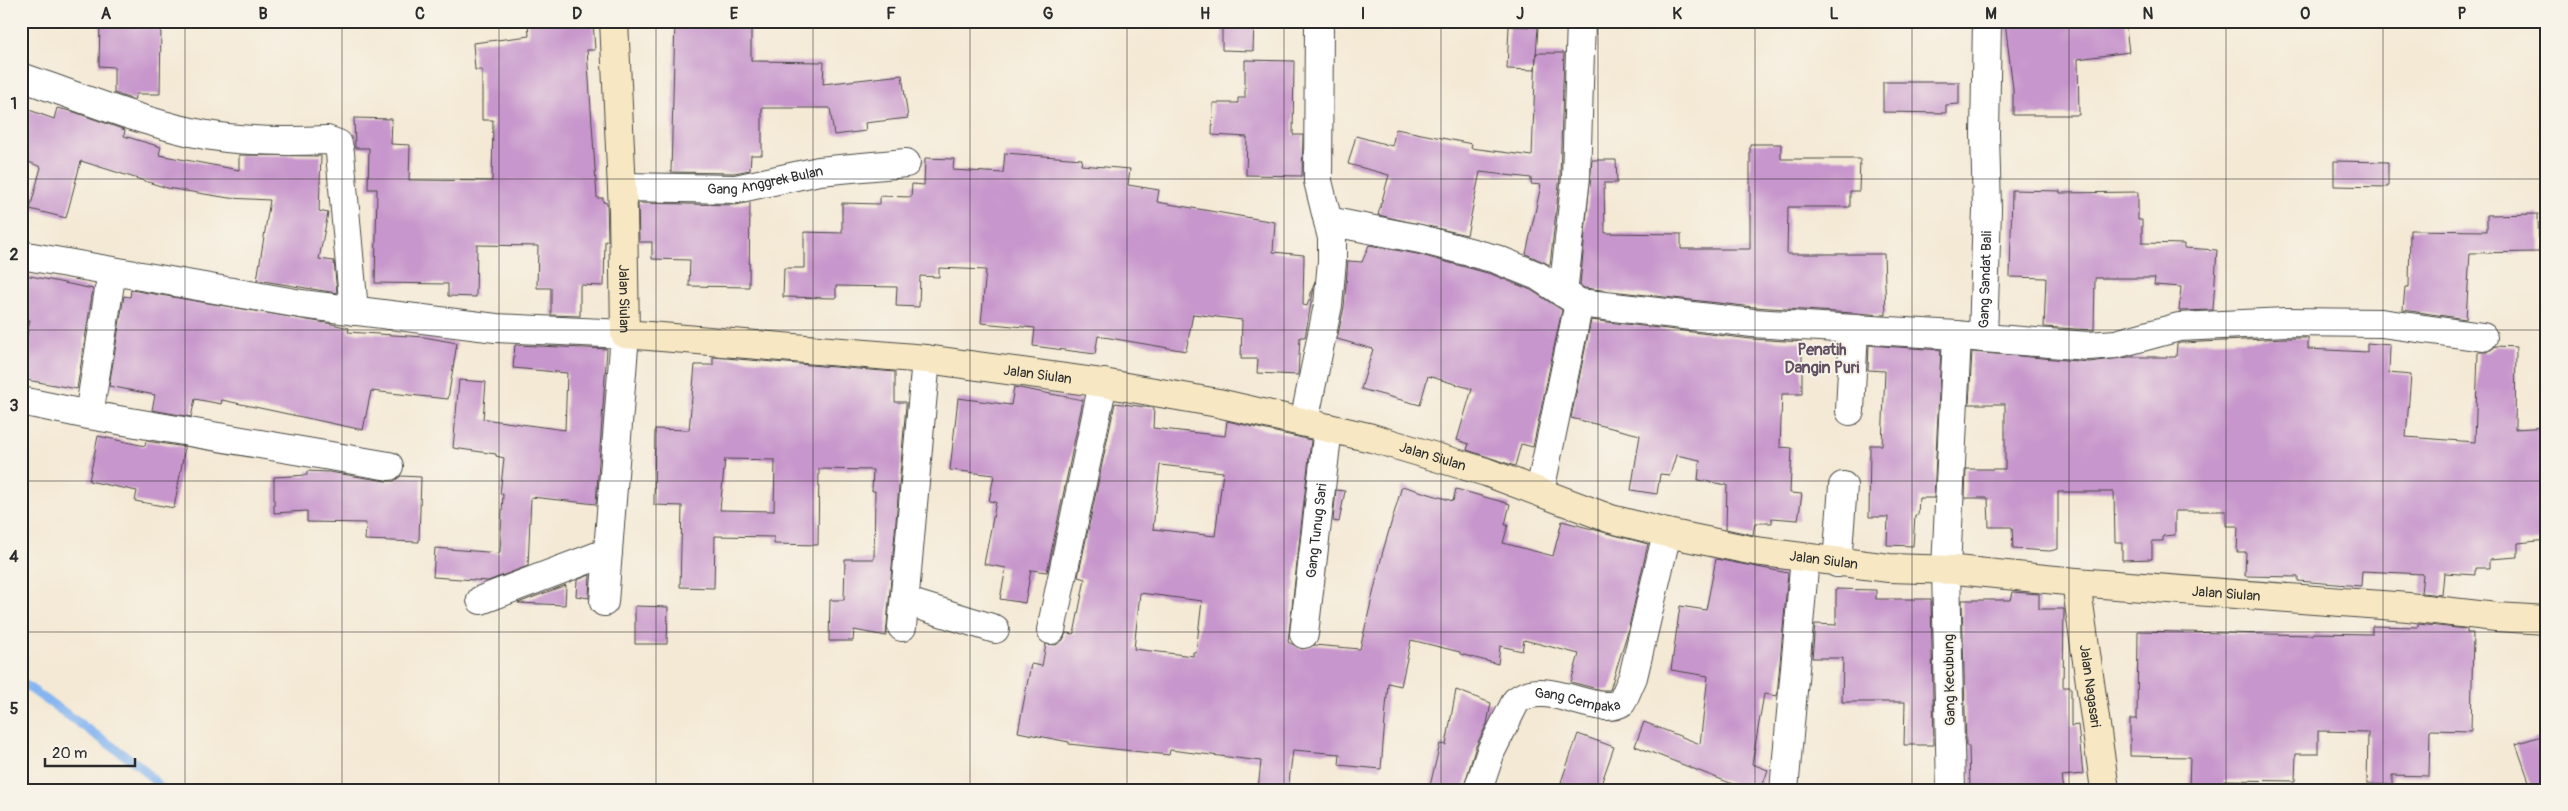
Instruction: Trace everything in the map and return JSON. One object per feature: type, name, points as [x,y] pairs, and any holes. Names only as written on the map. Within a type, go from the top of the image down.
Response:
[{"type":"street","name":"Jalan Siulan","points":[[614,21],[622,187],[625,334],[926,359],[1103,383],[1218,403],[1424,452],[1540,491],[1611,518],[1667,534],[1755,551],[1837,563],[1889,568],[1946,569],[2076,582],[2408,607],[2496,617],[2547,620]]},
{"type":"street","name":"Gang Tunug Sari","points":[[1304,634],[1316,425],[1332,261],[1332,238],[1318,180],[1319,21]]},
{"type":"street","points":[[1540,491],[1571,298],[1581,21]]},
{"type":"street","name":"Gang Sandat Bali","points":[[1946,569],[1970,337],[1987,209],[1985,134],[1987,21]]},
{"type":"street","points":[[21,77],[136,117],[192,132],[234,139],[327,140],[338,144],[354,311]]},
{"type":"street","name":"Gang Anggrek Bulan","points":[[622,187],[736,189],[819,171],[906,163]]},
{"type":"street","points":[[1328,221],[1420,239],[1496,258],[1538,276],[1571,298],[1753,323],[2088,346],[2116,344],[2179,327],[2286,322],[2381,323],[2483,337]]},
{"type":"street","points":[[21,255],[354,311],[496,328],[625,334],[604,602]]},
{"type":"street","points":[[89,415],[112,271]]},
{"type":"street","points":[[1850,411],[1854,329]]},
{"type":"street","points":[[902,628],[926,359]]},
{"type":"street","points":[[1051,630],[1103,383]]},
{"type":"street","points":[[21,401],[89,415],[389,466]]},
{"type":"street","points":[[1837,563],[1843,486]]},
{"type":"street","name":"Gang Cempaka","points":[[1478,790],[1491,750],[1516,700],[1522,695],[1547,694],[1608,707],[1622,702],[1632,677],[1667,534]]},
{"type":"street","points":[[481,600],[608,552]]},
{"type":"street","points":[[1784,790],[1806,558]]},
{"type":"street","name":"Gang Kecubung","points":[[1946,569],[1951,790]]},
{"type":"street","name":"Jalan Nagasari","points":[[2076,582],[2105,790]]},
{"type":"street","points":[[905,600],[995,629]]},
{"type":"building","points":[[100,21],[144,21],[144,27],[161,27],[160,94],[136,94],[134,100],[114,93],[114,67],[99,66]]},
{"type":"building","points":[[528,21],[593,21],[595,50],[587,50],[597,198],[603,198],[603,202],[607,203],[608,241],[605,241],[604,286],[580,285],[580,316],[551,315],[551,288],[537,288],[538,246],[477,245],[476,297],[448,296],[448,284],[375,283],[377,189],[368,189],[369,148],[355,148],[354,118],[392,119],[391,144],[410,145],[409,180],[492,181],[493,120],[482,120],[482,70],[475,70],[473,43],[529,36]]},
{"type":"building","points":[[675,21],[751,21],[751,61],[824,62],[823,84],[902,75],[908,118],[865,123],[866,131],[834,135],[830,108],[762,108],[762,155],[751,155],[750,170],[734,173],[671,172]]},
{"type":"building","points":[[1222,21],[1254,21],[1253,51],[1222,50]]},
{"type":"building","points":[[2005,21],[2125,21],[2129,52],[2078,59],[2079,115],[2013,115],[2013,89]]},
{"type":"building","points":[[1509,26],[1538,27],[1535,70],[1507,69]]},
{"type":"building","points":[[1536,53],[1564,53],[1560,176],[1550,265],[1526,254],[1541,185],[1531,184],[1531,178],[1480,172],[1467,235],[1378,215],[1389,175],[1348,164],[1356,136],[1392,146],[1396,129],[1472,144],[1471,148],[1532,156]]},
{"type":"building","points":[[1245,60],[1294,61],[1293,135],[1303,135],[1302,176],[1246,175],[1247,137],[1212,135],[1213,103],[1238,103],[1238,98],[1245,98]]},
{"type":"building","points":[[1883,82],[1959,82],[1959,104],[1946,105],[1946,113],[1883,112]]},
{"type":"building","points":[[21,107],[54,119],[57,108],[74,112],[125,130],[124,136],[161,147],[159,155],[239,170],[239,155],[321,156],[319,211],[328,213],[319,259],[334,261],[337,293],[257,280],[270,200],[229,198],[167,188],[81,161],[66,218],[30,209],[41,167],[21,159]]},
{"type":"building","points":[[1750,144],[1781,144],[1781,159],[1860,159],[1859,191],[1850,191],[1850,207],[1788,207],[1787,254],[1884,254],[1886,315],[1754,307],[1584,288],[1580,285],[1592,160],[1616,160],[1617,183],[1604,183],[1605,233],[1681,234],[1681,249],[1750,249]]},
{"type":"building","points":[[1005,153],[1082,159],[1081,165],[1130,169],[1128,185],[1159,190],[1157,202],[1275,222],[1273,252],[1304,255],[1303,305],[1307,306],[1315,281],[1305,337],[1300,337],[1298,375],[1257,373],[1258,359],[1241,359],[1242,320],[1193,314],[1186,351],[1098,336],[1095,354],[1033,346],[1035,328],[981,323],[986,270],[939,268],[939,277],[920,276],[919,307],[896,306],[897,287],[836,286],[836,298],[783,297],[784,268],[804,268],[804,232],[842,233],[842,203],[880,204],[880,196],[911,197],[912,184],[924,185],[925,158],[954,159],[953,170],[1003,173]]},
{"type":"building","points":[[2334,161],[2388,162],[2388,187],[2334,186]]},
{"type":"building","points":[[2012,190],[2060,191],[2060,193],[2138,192],[2138,220],[2142,220],[2142,243],[2184,244],[2184,248],[2217,250],[2213,310],[2179,311],[2181,287],[2154,285],[2155,278],[2095,278],[2094,330],[2044,327],[2046,278],[2010,277]]},
{"type":"building","points":[[750,202],[749,287],[689,286],[690,260],[652,259],[652,242],[639,242],[638,203],[736,205]]},
{"type":"building","points":[[2538,214],[2539,252],[2470,253],[2466,319],[2403,310],[2405,287],[2409,287],[2410,230],[2487,231],[2487,215]]},
{"type":"building","points":[[1369,245],[1417,254],[1491,274],[1531,290],[1562,310],[1533,447],[1521,444],[1515,466],[1467,450],[1469,444],[1457,440],[1472,389],[1428,376],[1420,405],[1361,389],[1373,349],[1337,339],[1344,307],[1348,261],[1362,262]]},
{"type":"building","points":[[21,274],[93,289],[77,389],[21,379],[21,363],[30,320],[21,318]]},
{"type":"building","points":[[131,290],[332,324],[349,328],[348,332],[424,337],[457,343],[448,399],[371,391],[363,430],[222,400],[221,404],[195,399],[191,417],[152,410],[155,395],[109,386],[124,296],[130,297]]},
{"type":"building","points":[[1591,320],[1751,339],[1802,342],[1802,394],[1782,394],[1780,447],[1792,448],[1790,493],[1802,494],[1798,520],[1772,518],[1772,523],[1755,523],[1753,535],[1726,529],[1727,485],[1698,480],[1700,460],[1676,455],[1670,475],[1660,474],[1657,494],[1631,490],[1640,435],[1571,418]]},
{"type":"building","points":[[2308,338],[2308,349],[2367,352],[2367,343],[2390,345],[2389,373],[2411,375],[2406,437],[2475,442],[2478,352],[2488,352],[2496,346],[2516,347],[2515,429],[2547,427],[2547,540],[2518,543],[2518,557],[2490,559],[2490,568],[2475,568],[2475,575],[2444,573],[2442,595],[2421,593],[2423,574],[2362,571],[2361,586],[2298,581],[2298,577],[2245,576],[2246,552],[2237,552],[2238,526],[2226,526],[2226,511],[2175,511],[2175,535],[2163,536],[2163,541],[2152,541],[2152,559],[2122,560],[2122,542],[2115,542],[2114,492],[2058,492],[2058,549],[2050,551],[2013,549],[2012,527],[1989,527],[1988,498],[1965,498],[1966,469],[2005,469],[2005,404],[1969,404],[1972,352],[2089,362],[2129,357],[2176,357],[2177,344],[2181,343]]},
{"type":"building","points":[[515,345],[607,349],[596,504],[531,497],[528,566],[488,581],[433,577],[435,548],[500,553],[503,494],[500,494],[504,458],[496,456],[496,454],[453,448],[459,380],[486,382],[483,419],[565,430],[567,373],[513,368]]},
{"type":"building","points":[[1869,345],[1941,350],[1934,498],[1919,498],[1918,515],[1915,515],[1913,546],[1887,545],[1888,517],[1869,517],[1870,445],[1882,445],[1885,371],[1868,370]]},
{"type":"building","points":[[713,357],[895,372],[895,402],[906,402],[906,406],[886,636],[854,630],[853,641],[829,641],[830,600],[844,600],[845,559],[874,559],[875,491],[872,491],[873,470],[819,469],[818,545],[774,544],[774,537],[715,536],[714,588],[680,587],[682,506],[654,505],[655,429],[689,430],[695,365],[713,365]],"holes":[[[725,459],[775,460],[774,511],[720,510]]]},
{"type":"building","points":[[1014,387],[1083,400],[1047,572],[1031,570],[1025,603],[1000,599],[1006,568],[984,564],[996,502],[989,501],[994,475],[950,470],[958,398],[1011,405]]},
{"type":"building","points":[[1115,403],[1154,408],[1153,428],[1225,436],[1227,421],[1311,440],[1288,642],[1302,649],[1314,645],[1360,649],[1383,551],[1402,486],[1453,501],[1456,489],[1510,504],[1505,525],[1508,525],[1503,543],[1553,556],[1562,521],[1648,544],[1628,631],[1610,690],[1601,690],[1571,682],[1579,654],[1524,640],[1522,651],[1500,646],[1498,664],[1411,640],[1401,686],[1388,683],[1381,769],[1339,765],[1340,754],[1293,750],[1288,790],[1258,790],[1261,761],[1170,750],[1169,755],[1069,744],[1069,742],[1018,732],[1031,664],[1042,666],[1046,644],[1056,645],[1063,640],[1066,633],[1074,634],[1085,579],[1078,577]],"holes":[[[1160,465],[1223,472],[1215,536],[1153,529]],[[1140,593],[1202,601],[1196,652],[1193,652],[1193,656],[1134,649]]]},
{"type":"building","points":[[98,436],[145,446],[146,441],[185,447],[174,508],[135,501],[137,491],[89,481]]},
{"type":"building","points":[[307,471],[329,472],[386,481],[394,481],[401,476],[421,477],[419,542],[365,540],[366,523],[307,522],[307,511],[274,513],[274,477],[307,475]]},
{"type":"building","points":[[1336,490],[1345,491],[1339,522],[1333,521]]},
{"type":"building","points":[[1716,559],[1788,573],[1777,696],[1764,694],[1752,764],[1768,770],[1761,790],[1748,790],[1635,746],[1644,722],[1700,744],[1708,676],[1671,670],[1680,606],[1706,610]]},
{"type":"building","points":[[590,575],[589,598],[576,596],[577,580]]},
{"type":"building","points":[[566,585],[565,605],[518,603]]},
{"type":"building","points":[[1836,589],[1876,590],[1876,599],[1931,599],[1934,745],[1904,745],[1905,702],[1842,702],[1843,658],[1812,658],[1815,624],[1836,625]]},
{"type":"building","points":[[2013,592],[2039,594],[2039,609],[2064,609],[2063,687],[2071,687],[2071,726],[2078,725],[2083,774],[2062,776],[2064,790],[1970,790],[1969,746],[1966,746],[1962,600],[2011,600]]},
{"type":"building","points":[[635,606],[668,607],[667,644],[635,644]]},
{"type":"building","points":[[2418,624],[2467,629],[2467,633],[2473,633],[2471,731],[2430,730],[2429,776],[2392,775],[2392,785],[2367,784],[2368,732],[2318,731],[2318,754],[2296,754],[2295,781],[2224,780],[2224,790],[2189,790],[2190,757],[2130,756],[2130,719],[2137,719],[2138,631],[2313,635],[2313,633],[2372,634],[2372,626],[2418,627]]},
{"type":"building","points":[[1456,690],[1491,703],[1487,724],[1476,746],[1463,790],[1429,790],[1440,744],[1446,745]]},
{"type":"building","points":[[1578,734],[1614,747],[1599,790],[1583,790],[1561,782]]},
{"type":"building","points":[[2547,734],[2547,790],[2532,790],[2516,744]]},
{"type":"waterway","points":[[21,682],[140,766],[163,790]]},
{"type":"district","name":"Penatih Dangin Puri","points":[[1822,358]]}]
